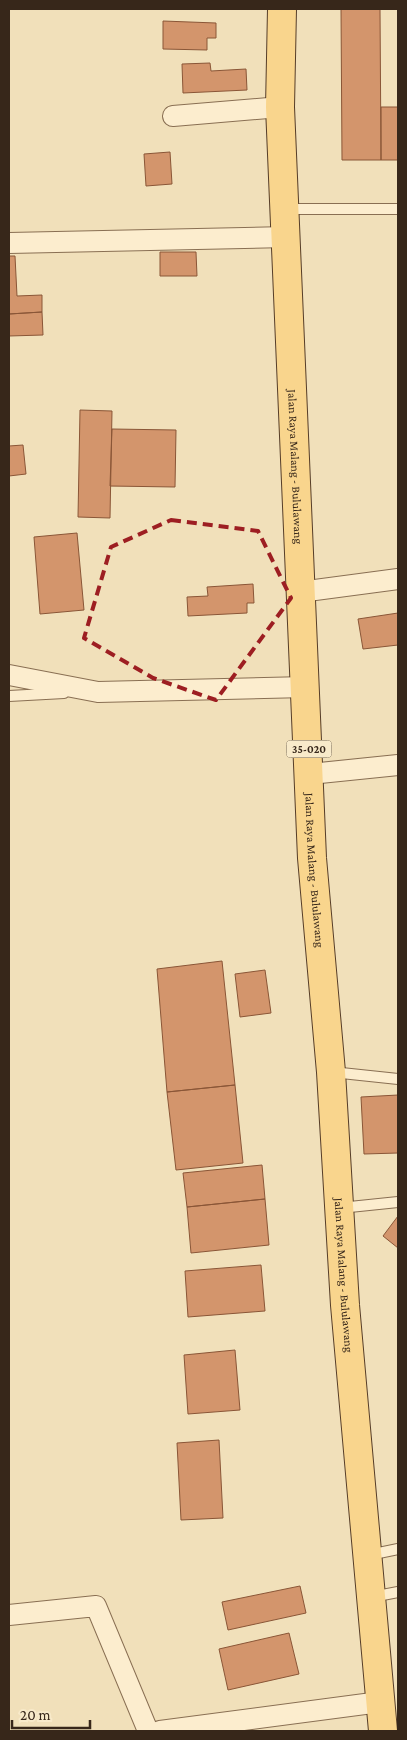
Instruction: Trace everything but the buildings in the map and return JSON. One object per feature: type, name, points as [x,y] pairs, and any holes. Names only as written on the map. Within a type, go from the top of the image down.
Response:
[{"type":"main road","name":"Jalan Raya Malang - Bululawang","points":[[282,9],[280,107],[286,208],[312,858],[331,1072],[346,1314],[363,1488],[383,1731]]},
{"type":"street","points":[[173,116],[280,107]]},
{"type":"street","points":[[9,243],[287,237]]},
{"type":"street","points":[[300,592],[398,579]]},
{"type":"street","points":[[9,676],[98,692],[306,687]]},
{"type":"street","points":[[310,774],[398,765]]},
{"type":"street","points":[[9,1615],[96,1606],[148,1731]]},
{"type":"street","points":[[160,1731],[380,1702]]},
{"type":"lane","points":[[286,208],[398,209]]},
{"type":"lane","points":[[9,696],[98,692]]},
{"type":"lane","points":[[331,1072],[398,1079]]},
{"type":"lane","points":[[340,1208],[398,1202]]},
{"type":"lane","points":[[367,1543],[398,1549]]},
{"type":"lane","points":[[372,1597],[398,1592]]},
{"type":"highlighted area","points":[[171,520],[258,531],[291,598],[216,700],[153,678],[84,638],[111,547]]}]
